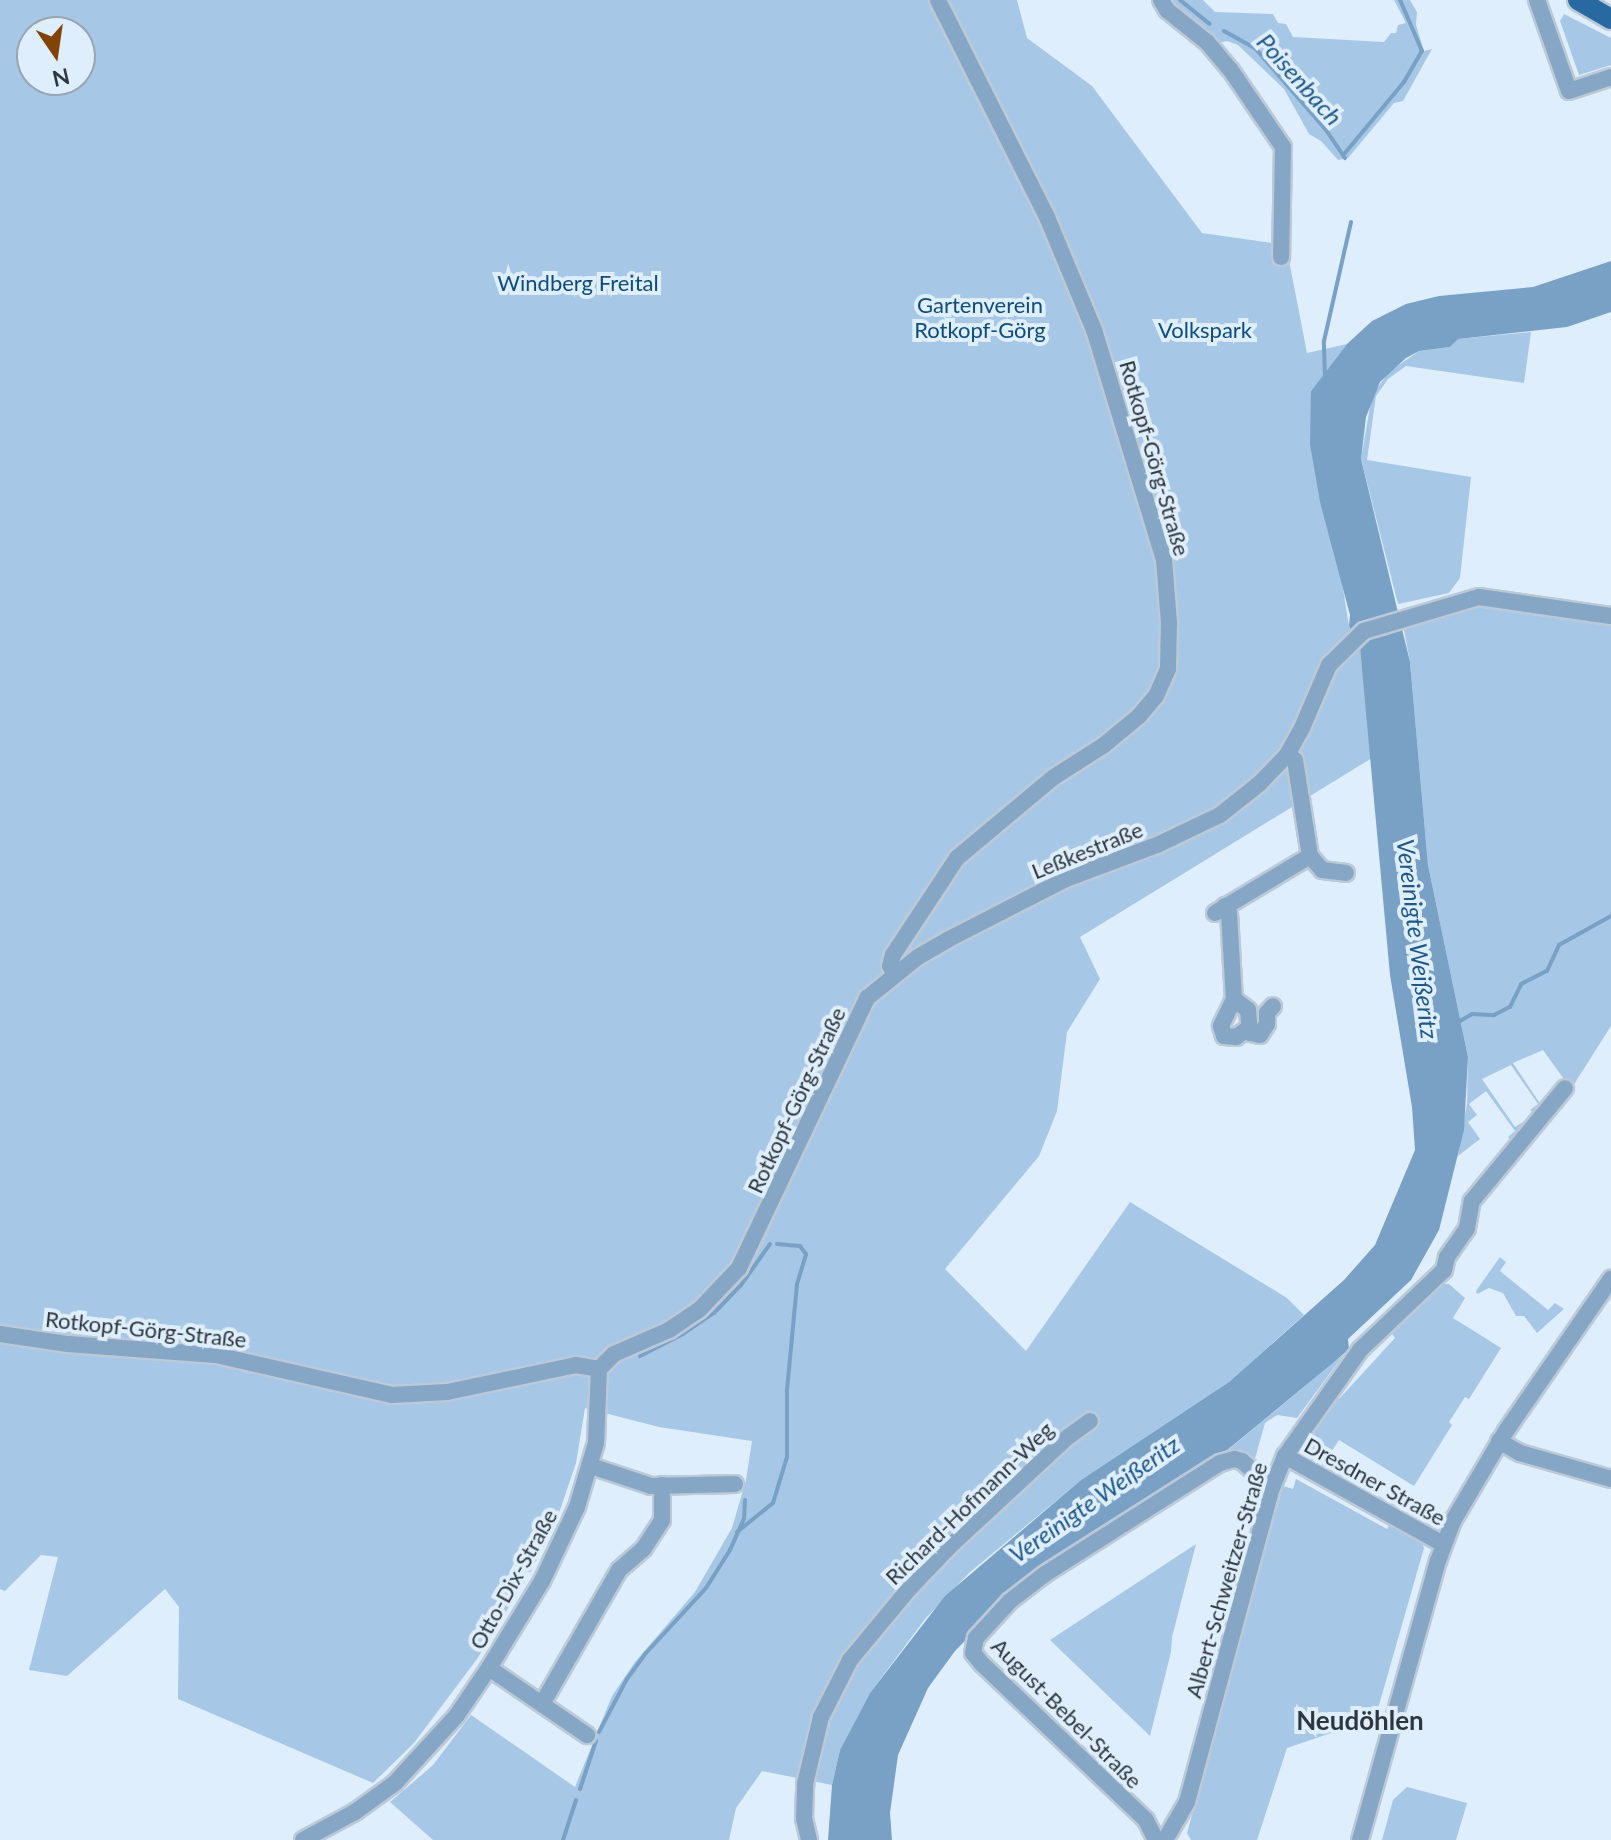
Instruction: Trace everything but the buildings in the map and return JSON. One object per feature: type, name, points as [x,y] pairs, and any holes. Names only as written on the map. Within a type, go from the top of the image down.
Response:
[{"type":"main road","points":[[1578,0],[1611,19]]},
{"type":"street","name":"Rotkopf-Görg-Straße","points":[[0,1334],[68,1344],[216,1355],[360,1390],[409,1395],[486,1385],[576,1365],[599,1369],[614,1354],[669,1330],[699,1310],[739,1268],[867,998],[895,974],[890,966],[893,955],[957,858],[1054,777],[1104,745],[1139,716],[1156,696],[1168,669],[1169,623],[1164,560],[1094,330],[1047,217],[938,0]]},
{"type":"street","points":[[1161,0],[1230,69],[1283,147],[1281,257]]},
{"type":"street","points":[[1537,0],[1569,91],[1611,77]]},
{"type":"street","name":"Leßkestraße","points":[[895,974],[938,946],[1066,879],[1157,845],[1220,815],[1259,784],[1287,755],[1329,665],[1355,637],[1401,618],[1479,597],[1611,616]]},
{"type":"street","points":[[1287,755],[1295,760],[1310,856],[1322,870],[1346,873]]},
{"type":"street","points":[[1249,1028],[1236,1037],[1224,1036],[1221,1026],[1234,999],[1229,913],[1220,910],[1310,856]]},
{"type":"street","points":[[1234,999],[1248,1010],[1250,1033],[1260,1035],[1273,1006]]},
{"type":"street","name":"Albert-Schweitzer-Straße","points":[[1165,1840],[1187,1802],[1272,1488],[1285,1456],[1360,1350],[1444,1270],[1447,1257],[1467,1228],[1472,1201],[1565,1088]]},
{"type":"street","points":[[1360,1840],[1443,1544],[1466,1495],[1499,1441],[1608,1288]]},
{"type":"street","name":"Otto-Dix-Straße","points":[[303,1840],[355,1812],[395,1783],[457,1715],[489,1668],[562,1543],[591,1466],[596,1443],[599,1369]]},
{"type":"street","name":"Richard-Hofmann-Weg","points":[[809,1840],[804,1819],[805,1784],[821,1717],[850,1660],[948,1548],[1068,1437],[1090,1421]]},
{"type":"street","points":[[1499,1441],[1520,1453],[1611,1479]]},
{"type":"street","name":"Dresdner Straße","points":[[1285,1456],[1443,1544]]},
{"type":"street","name":"August-Bebel-Straße","points":[[1156,1840],[1146,1820],[982,1664],[973,1653],[976,1638],[1010,1601],[1045,1574],[1220,1463],[1234,1459],[1242,1461],[1272,1488]]},
{"type":"street","points":[[591,1466],[632,1481],[662,1485],[735,1484]]},
{"type":"street","points":[[542,1704],[619,1570],[644,1548],[662,1520],[662,1485]]},
{"type":"street","name":"Otto-Dix-Straße","points":[[489,1668],[587,1735]]},
{"type":"green space","points":[[0,0],[1017,0],[1027,38],[1092,86],[1202,233],[1286,245],[1307,353],[1347,344],[1311,391],[1349,626],[1360,647],[1372,758],[1080,937],[1100,979],[1067,1032],[1057,1111],[1039,1156],[945,1269],[1026,1351],[1130,1202],[1287,1298],[1304,1315],[1229,1382],[1081,1480],[969,1573],[925,1619],[870,1693],[840,1750],[832,1785],[762,1771],[736,1808],[729,1840],[433,1840],[390,1802],[433,1765],[471,1715],[575,1787],[612,1696],[635,1662],[695,1592],[732,1528],[746,1480],[752,1441],[659,1427],[585,1408],[576,1463],[558,1516],[532,1570],[477,1659],[414,1743],[373,1783],[178,1699],[179,1607],[165,1589],[67,1676],[29,1670],[58,1557],[41,1555],[5,1591],[0,1589]]},
{"type":"green space","points":[[1164,0],[1203,0],[1215,12],[1273,14],[1278,23],[1286,24],[1293,37],[1384,42],[1391,33],[1396,33],[1398,25],[1406,23],[1394,0],[1410,0],[1417,12],[1416,25],[1424,51],[1432,49],[1403,101],[1394,103],[1348,158],[1338,160],[1321,141],[1309,134],[1284,89],[1238,45],[1227,41],[1214,44]]},
{"type":"green space","points":[[1564,14],[1611,38],[1611,65],[1579,75],[1560,21]]},
{"type":"green space","points":[[1531,332],[1524,383],[1406,366],[1388,379],[1376,396],[1367,460],[1471,477],[1460,578],[1449,593],[1398,604],[1361,459],[1372,395],[1389,372],[1419,351],[1450,347],[1457,339]]},
{"type":"green space","points":[[1477,607],[1611,626],[1611,1026],[1571,1089],[1543,1050],[1513,1063],[1539,1102],[1548,1097],[1535,1114],[1530,1110],[1538,1104],[1511,1065],[1482,1079],[1515,1127],[1523,1122],[1525,1125],[1512,1143],[1508,1137],[1515,1131],[1486,1091],[1469,1104],[1477,1115],[1468,1122],[1480,1139],[1458,1156],[1467,1103],[1468,1057],[1428,865],[1410,662],[1404,630]]},
{"type":"green space","points":[[1500,1257],[1506,1262],[1500,1271],[1548,1310],[1555,1303],[1564,1309],[1537,1333],[1524,1316],[1516,1316],[1503,1293],[1489,1288],[1477,1294],[1476,1291]]},
{"type":"green space","points":[[1443,1284],[1449,1284],[1465,1298],[1453,1318],[1501,1348],[1469,1399],[1465,1397],[1449,1422],[1452,1425],[1414,1486],[1339,1440],[1322,1466],[1310,1458],[1302,1447],[1333,1395],[1339,1399],[1395,1338],[1390,1331]]},
{"type":"green space","points":[[1344,1354],[1297,1418],[1277,1415],[1265,1423],[1254,1462],[1223,1454]]},
{"type":"green space","points":[[1296,1479],[1387,1529],[1392,1521],[1420,1537],[1424,1548],[1373,1726],[1334,1732],[1287,1748],[1257,1840],[1191,1840],[1187,1833],[1283,1486],[1293,1489]]},
{"type":"green space","points":[[1196,1544],[1172,1637],[1150,1736],[1050,1640]]},
{"type":"green space","points":[[1407,1787],[1467,1803],[1456,1840],[1382,1840],[1393,1800]]},
{"type":"water","name":"Vereinigte Weißeritz","points":[[1611,261],[1611,312],[1567,327],[1458,339],[1450,347],[1419,351],[1406,358],[1380,382],[1366,417],[1361,459],[1410,662],[1428,865],[1468,1057],[1464,1130],[1439,1230],[1411,1280],[1348,1339],[1349,1349],[1333,1363],[1215,1460],[1007,1598],[955,1651],[928,1688],[898,1755],[890,1813],[892,1840],[828,1840],[832,1785],[840,1750],[870,1693],[945,1596],[1081,1480],[1229,1382],[1344,1280],[1375,1245],[1415,1150],[1412,1107],[1390,975],[1360,647],[1349,626],[1350,615],[1320,502],[1310,444],[1311,391],[1347,344],[1372,321],[1406,304],[1439,296],[1533,287]]},
{"type":"waterway","name":"Poisenbach","points":[[1180,0],[1210,24]]},
{"type":"waterway","points":[[1345,153],[1404,82],[1422,51],[1400,0]]},
{"type":"waterway","name":"Poisenbach","points":[[1224,31],[1255,48],[1326,130],[1345,158]]},
{"type":"waterway","name":"Poisenbach","points":[[1325,376],[1324,341],[1351,222]]},
{"type":"waterway","points":[[1460,1021],[1472,1014],[1494,1015],[1510,1007],[1521,984],[1547,971],[1559,945],[1611,916]]},
{"type":"waterway","points":[[640,1356],[681,1335],[714,1313],[741,1285],[770,1244]]},
{"type":"waterway","points":[[737,1532],[773,1503],[787,1457],[787,1390],[797,1284],[806,1254],[800,1246],[777,1244]]},
{"type":"waterway","points":[[599,1732],[627,1679],[646,1653],[706,1588],[730,1550],[744,1519],[745,1500]]},
{"type":"waterway","points":[[580,1789],[596,1741]]},
{"type":"waterway","points":[[563,1840],[576,1800]]},
{"type":"district","name":"Neudöhlen","points":[[1360,1721]]},
{"type":"park label","name":"Windberg Freital","points":[[578,283]]},
{"type":"park label","name":"Gartenverein Rotkopf-Görg","points":[[980,316]]},
{"type":"park label","name":"Volkspark","points":[[1205,330]]}]
